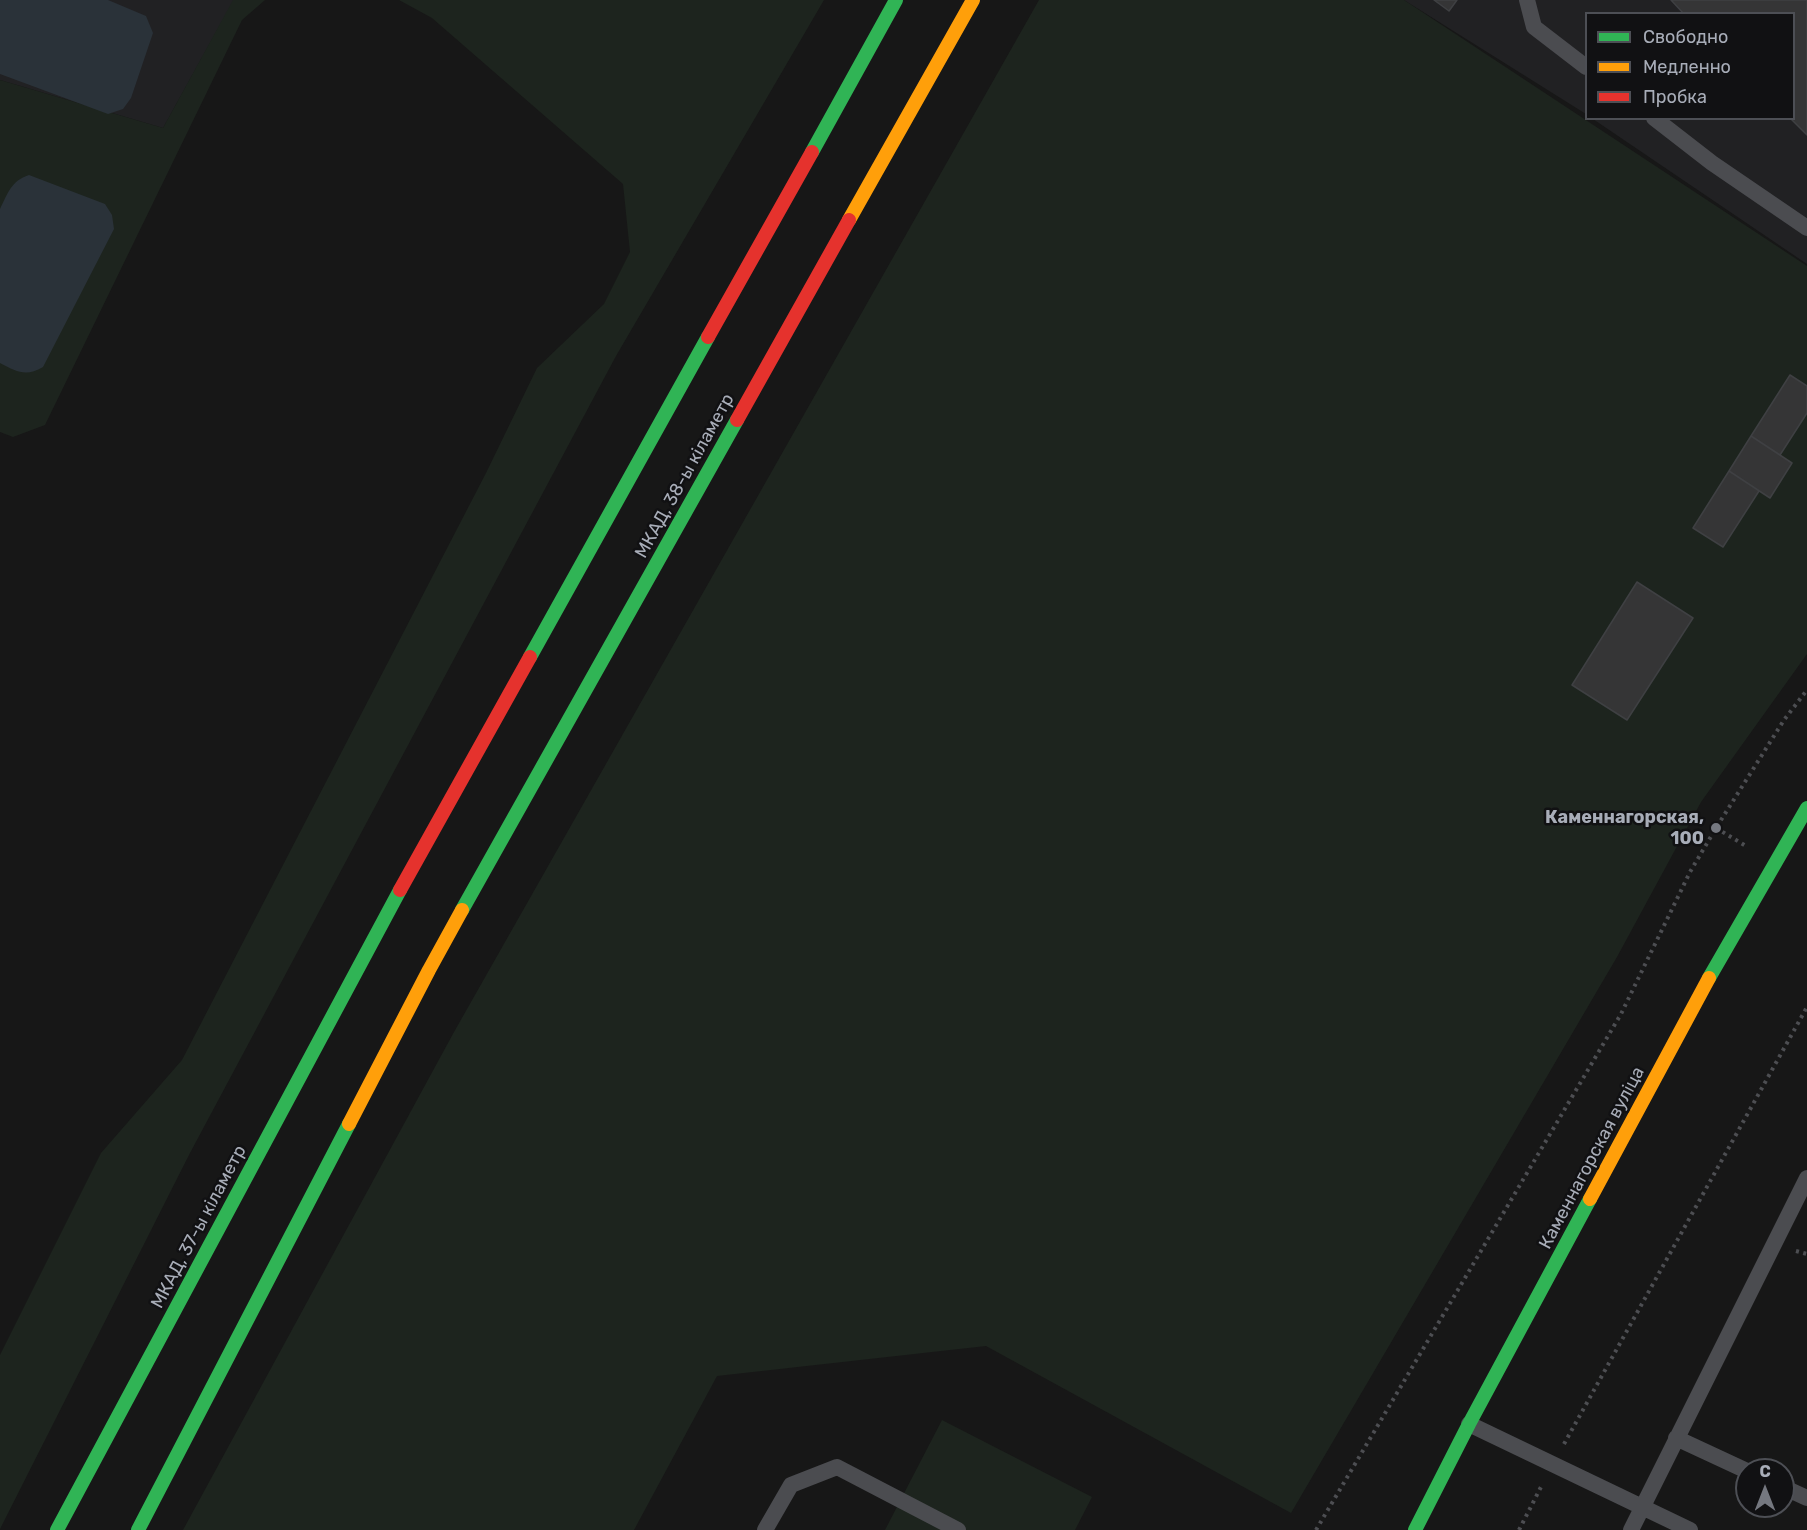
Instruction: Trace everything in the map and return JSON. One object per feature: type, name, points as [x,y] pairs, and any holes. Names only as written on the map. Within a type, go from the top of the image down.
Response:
[{"type":"main road","name":"МКАД, 37-ы кіламетр","points":[[57,1530],[372,941],[896,0]]},
{"type":"main road","name":"МКАД, 38-ы кіламетр","points":[[138,1530],[429,970],[973,0]]},
{"type":"main road","name":"Каменнагорская вуліца","points":[[1415,1530],[1469,1424],[1723,952],[1807,808]]},
{"type":"lane","points":[[1527,0],[1534,27],[1585,65]]},
{"type":"lane","points":[[1657,120],[1712,163],[1807,228]]},
{"type":"lane","points":[[1631,1530],[1807,1178]]},
{"type":"lane","points":[[1469,1424],[1690,1530]]},
{"type":"lane","points":[[1676,1438],[1735,1465]]},
{"type":"lane","points":[[765,1530],[790,1485],[837,1467],[958,1530]]},
{"type":"path","points":[[1316,1530],[1621,1014],[1690,872],[1784,720],[1807,690]]},
{"type":"path","points":[[1519,1530],[1553,1464],[1807,1007]]},
{"type":"shaded area","points":[[0,0],[234,0],[163,128],[0,80]]},
{"type":"shaded area","points":[[0,0],[108,0],[146,16],[153,33],[131,98],[123,109],[108,114],[0,74]]},
{"type":"shaded area","points":[[233,0],[265,0],[242,20],[45,425],[13,437],[0,432],[0,80],[163,128]]},
{"type":"shaded area","points":[[399,0],[824,0],[616,356],[190,1153],[0,1529],[0,1355],[101,1153],[182,1060],[486,473],[537,368],[604,304],[630,252],[623,184],[432,18]]},
{"type":"shaded area","points":[[1039,0],[1404,0],[1807,266],[1807,654],[1701,802],[1617,957],[1291,1513],[986,1346],[717,1376],[634,1530],[183,1530],[454,1032]]},
{"type":"shaded area","points":[[1404,0],[1807,0],[1807,264],[1594,120],[1795,120],[1795,12],[1585,12],[1585,113]]},
{"type":"shaded area","points":[[29,175],[105,204],[112,215],[114,229],[43,367],[26,373],[0,363],[0,209],[14,184]]},
{"type":"shaded area","points":[[942,1420],[1092,1497],[1075,1530],[885,1530]]},
{"type":"building","points":[[1434,0],[1457,0],[1449,11]]},
{"type":"building","points":[[1671,0],[1807,0],[1807,135],[1792,120],[1795,120],[1795,12],[1682,12]]},
{"type":"building","points":[[1790,375],[1807,386],[1807,413],[1780,455],[1751,436]]},
{"type":"building","points":[[1751,436],[1792,463],[1770,498],[1729,471]]},
{"type":"building","points":[[1729,471],[1759,491],[1723,547],[1693,528]]},
{"type":"building","points":[[1637,582],[1693,618],[1627,720],[1572,685]]},
{"type":"traffic: fast","points":[[812,152],[896,0]]},
{"type":"traffic: fast","points":[[530,657],[708,337]]},
{"type":"traffic: fast","points":[[462,910],[737,420]]},
{"type":"traffic: fast","points":[[1709,978],[1807,808]]},
{"type":"traffic: fast","points":[[57,1530],[400,890]]},
{"type":"traffic: fast","points":[[138,1530],[349,1124]]},
{"type":"traffic: fast","points":[[1415,1530],[1469,1424],[1590,1199]]},
{"type":"traffic: slow","points":[[849,220],[973,0]]},
{"type":"traffic: slow","points":[[349,1124],[462,910]]},
{"type":"traffic: slow","points":[[1590,1199],[1709,978]]},
{"type":"traffic: jam","points":[[708,337],[812,152]]},
{"type":"traffic: jam","points":[[737,420],[849,220]]},
{"type":"traffic: jam","points":[[400,890],[530,657]]},
{"type":"place","name":"Каменнагорская, 100","points":[[1716,828]]}]
